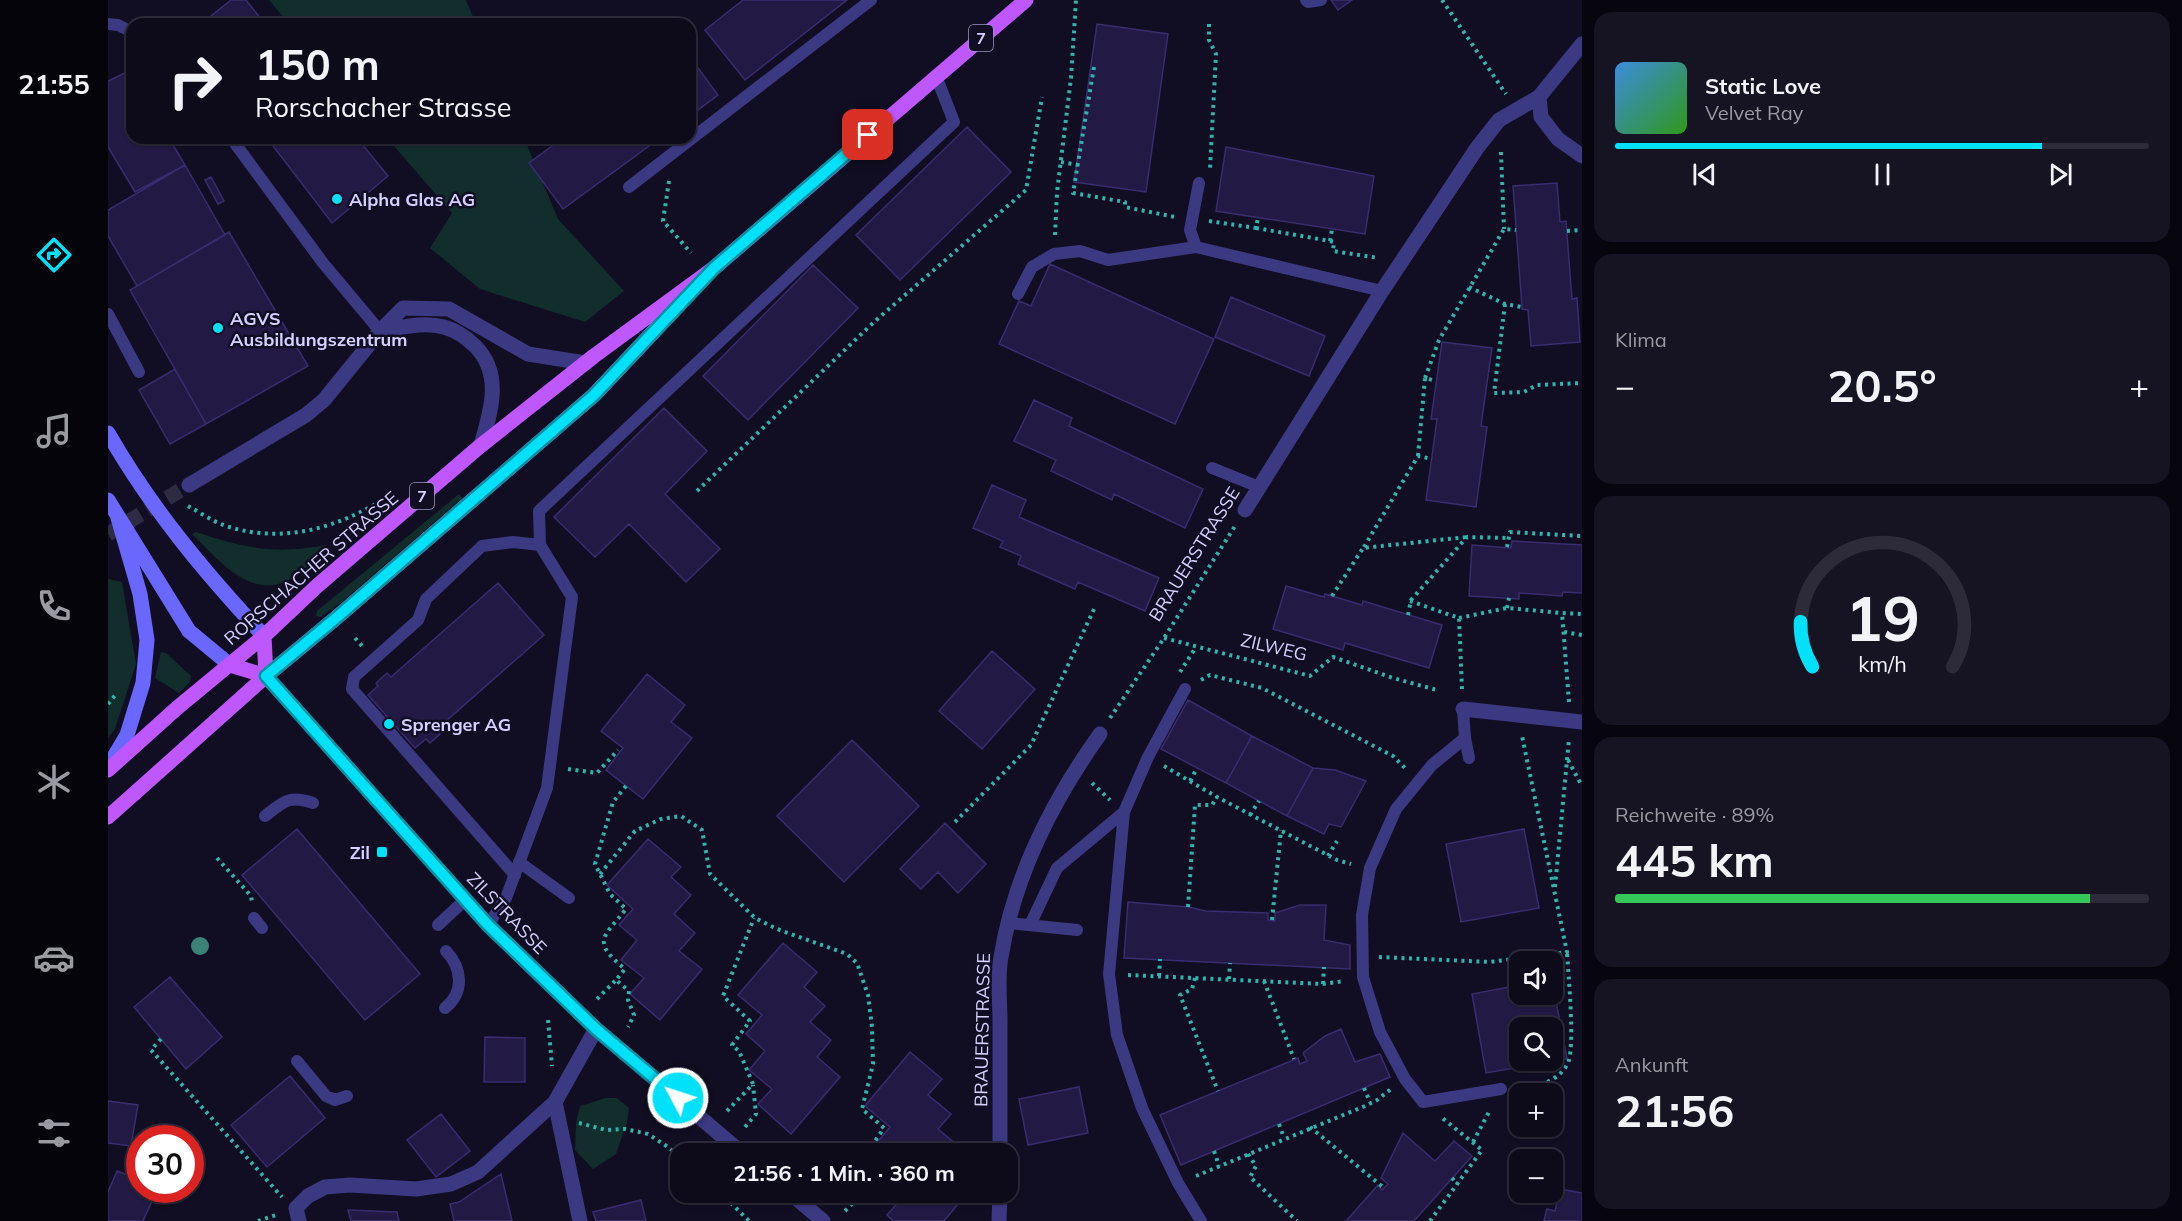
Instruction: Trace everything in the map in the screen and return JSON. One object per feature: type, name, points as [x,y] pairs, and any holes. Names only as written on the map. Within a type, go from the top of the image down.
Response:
[{"type":"main road","name":"RORSCHACHER STRASSE","points":[[108,769],[264,636],[317,586],[481,445],[585,363],[714,268],[1026,0]]},
{"type":"main road","name":"RORSCHACHER STRASSE","points":[[108,817],[266,676],[594,395],[714,268]]},
{"type":"main road","points":[[108,433],[153,506],[195,559],[264,636],[266,676],[230,665],[189,631],[108,500]]},
{"type":"main road","points":[[108,769],[128,735],[143,683],[147,640],[140,594],[118,518]]},
{"type":"street","name":"BRAUERSTRASSE","points":[[1245,510],[1401,261],[1477,148],[1499,120],[1539,97],[1582,44]]},
{"type":"street","points":[[1539,97],[1541,117],[1558,139],[1582,156]]},
{"type":"street","points":[[189,485],[306,416],[324,400],[380,331],[403,308],[449,309],[528,354],[585,363]]},
{"type":"street","points":[[380,331],[424,325],[445,327],[467,338],[480,351],[491,370],[493,392],[490,415],[481,445]]},
{"type":"street","name":"ZILSTRASSE","points":[[266,676],[488,925],[596,1029],[730,1143]]},
{"type":"street","points":[[1463,709],[1576,722]]},
{"type":"street","name":"BRAUERSTRASSE","points":[[1000,1143],[1000,959],[1019,885],[1036,842],[1076,768],[1100,734]]},
{"type":"street","points":[[298,1215],[308,1196],[325,1187],[350,1185],[416,1189],[452,1184],[478,1172],[556,1110],[596,1029]]},
{"type":"street","points":[[556,1110],[580,1221]]},
{"type":"street","points":[[802,1203],[823,1221]]},
{"type":"street","points":[[999,1221],[1000,1203]]},
{"type":"lane","points":[[696,135],[871,0]]},
{"type":"lane","points":[[1306,0],[1308,2],[1321,0]]},
{"type":"lane","points":[[108,24],[126,29]]},
{"type":"lane","points":[[488,925],[506,898],[547,788],[572,597],[540,545],[539,511],[954,122],[936,76]]},
{"type":"lane","points":[[235,144],[323,264],[380,331]]},
{"type":"lane","points":[[629,187],[684,144]]},
{"type":"lane","points":[[1196,247],[1190,230],[1198,183]]},
{"type":"lane","points":[[1018,294],[1032,267],[1054,254],[1080,251],[1108,260],[1196,247],[1382,291]]},
{"type":"lane","points":[[108,314],[139,372]]},
{"type":"lane","points":[[1212,468],[1259,487]]},
{"type":"lane","points":[[515,875],[352,688],[354,677],[418,620],[426,599],[483,546],[513,542],[540,545]]},
{"type":"lane","points":[[1185,688],[1148,757],[1124,812],[1109,974],[1118,1035],[1142,1108],[1178,1183],[1201,1221]]},
{"type":"lane","points":[[1463,709],[1469,758]]},
{"type":"lane","points":[[1465,738],[1432,765],[1395,809],[1370,868],[1362,915],[1363,977],[1380,1032],[1405,1079],[1423,1102],[1501,1089]]},
{"type":"lane","points":[[265,816],[284,801],[298,798],[314,803]]},
{"type":"lane","points":[[1030,925],[1057,868],[1124,812]]},
{"type":"lane","points":[[519,862],[569,898]]},
{"type":"lane","points":[[438,925],[465,900]]},
{"type":"lane","points":[[254,918],[262,928]]},
{"type":"lane","points":[[1009,923],[1077,930]]},
{"type":"lane","points":[[445,1008],[452,1002],[459,985],[459,972],[454,960],[446,951]]},
{"type":"lane","points":[[297,1061],[326,1096],[335,1100],[347,1096]]},
{"type":"path","points":[[1054,254],[1056,192],[1071,78],[1076,0]]},
{"type":"path","points":[[1442,0],[1516,110]]},
{"type":"path","points":[[1209,24],[1209,40],[1216,54],[1210,171]]},
{"type":"path","points":[[1094,67],[1072,193],[1125,202],[1125,207],[1179,218],[1177,228],[1190,230]]},
{"type":"path","points":[[697,491],[874,322],[1026,190],[1042,97]]},
{"type":"path","points":[[1332,596],[1364,548],[1418,456],[1425,378],[1439,340],[1504,229],[1499,120]]},
{"type":"path","points":[[671,154],[663,221],[691,253]]},
{"type":"path","points":[[1061,162],[1078,165]]},
{"type":"path","points":[[1256,228],[1258,218]]},
{"type":"path","points":[[1196,247],[1203,220],[1334,242],[1333,251],[1401,261]]},
{"type":"path","points":[[1330,242],[1332,229]]},
{"type":"path","points":[[1504,229],[1516,230]]},
{"type":"path","points":[[1567,231],[1582,230]]},
{"type":"path","points":[[1470,287],[1505,304],[1522,307]]},
{"type":"path","points":[[1505,304],[1494,393],[1524,392],[1537,385],[1582,383]]},
{"type":"path","points":[[1425,378],[1436,381]]},
{"type":"path","points":[[1418,456],[1432,459]]},
{"type":"path","points":[[183,504],[228,527],[273,535],[323,528],[358,514],[385,499]]},
{"type":"path","name":"BRAUERSTRASSE","points":[[1100,734],[1245,510]]},
{"type":"path","points":[[1507,548],[1510,532],[1582,536]]},
{"type":"path","points":[[1364,548],[1467,537],[1508,538]]},
{"type":"path","points":[[1408,615],[1410,601],[1467,537]]},
{"type":"path","points":[[1507,608],[1509,598]]},
{"type":"path","points":[[1410,601],[1459,618],[1507,608],[1582,614]]},
{"type":"path","points":[[955,822],[1031,745],[1094,609]]},
{"type":"path","points":[[1554,891],[1567,759],[1576,722],[1562,613]]},
{"type":"path","points":[[1459,618],[1463,709]]},
{"type":"path","points":[[1564,632],[1582,635]]},
{"type":"path","name":"ZILWEG","points":[[1164,638],[1311,675],[1333,657],[1393,678],[1437,690]]},
{"type":"path","points":[[1196,647],[1178,675],[1185,688],[1210,675],[1262,688],[1393,756],[1419,781]]},
{"type":"path","points":[[1517,715],[1567,952],[1571,1046]]},
{"type":"path","points":[[565,768],[597,773],[618,750]]},
{"type":"path","points":[[1148,757],[1328,856],[1370,868]]},
{"type":"path","points":[[1567,759],[1582,786]]},
{"type":"path","points":[[1076,768],[1124,812]]},
{"type":"path","points":[[1190,781],[1197,768]]},
{"type":"path","points":[[597,999],[625,969],[608,955],[604,945],[604,934],[626,909],[609,894],[595,864],[614,802],[626,786]]},
{"type":"path","points":[[1188,907],[1195,805],[1212,805],[1217,797]]},
{"type":"path","points":[[1250,815],[1259,801]]},
{"type":"path","points":[[600,874],[635,831],[661,819],[681,816],[702,830],[710,874],[754,918],[777,929],[847,954],[857,963],[868,995],[872,1027],[873,1064],[862,1109],[884,1128],[874,1143]]},
{"type":"path","points":[[1272,920],[1281,830]]},
{"type":"path","points":[[1328,856],[1337,841]]},
{"type":"path","points":[[217,858],[251,896]]},
{"type":"path","points":[[746,1127],[756,1114],[753,1084],[739,1051],[732,1045],[750,1021],[723,996],[754,918]]},
{"type":"path","points":[[1362,956],[1490,962],[1567,952]]},
{"type":"path","points":[[1159,976],[1160,959]]},
{"type":"path","points":[[1229,979],[1230,963]]},
{"type":"path","points":[[1323,984],[1324,967]]},
{"type":"path","points":[[1109,974],[1330,984]]},
{"type":"path","points":[[1196,978],[1192,989],[1180,995],[1218,1091]]},
{"type":"path","points":[[616,980],[629,991],[628,1000],[634,1015],[628,1027]]},
{"type":"path","points":[[1264,981],[1294,1059]]},
{"type":"path","points":[[548,1020],[552,1067]]},
{"type":"path","points":[[161,1039],[151,1050],[298,1215]]},
{"type":"path","points":[[727,1111],[753,1084]]},
{"type":"path","points":[[1364,1088],[1370,1102]]},
{"type":"path","points":[[1202,1173],[1377,1100]]},
{"type":"path","points":[[1423,1102],[1482,1150],[1430,1221]]},
{"type":"path","points":[[556,1110],[606,1130],[625,1129],[648,1134],[670,1149]]},
{"type":"path","points":[[1279,1124],[1284,1138]]},
{"type":"path","points":[[1310,1127],[1384,1188]]},
{"type":"path","points":[[1214,1151],[1219,1167]]},
{"type":"path","points":[[1248,1154],[1256,1166],[1250,1178],[1297,1221]]},
{"type":"path","points":[[1452,1178],[1457,1184]]},
{"type":"path","points":[[731,1203],[749,1221]]},
{"type":"path","points":[[845,1211],[853,1203]]},
{"type":"green space","points":[[269,0],[466,0],[474,18],[284,18]]},
{"type":"green space","points":[[392,144],[527,144],[558,219],[624,291],[585,322],[480,289],[430,248],[452,213]]},
{"type":"green space","points":[[459,494],[462,498],[344,600],[321,617],[316,616],[317,611]]},
{"type":"green space","points":[[196,532],[245,546],[275,550],[326,545],[327,548],[287,581],[273,585],[259,584],[246,580],[222,564],[192,534]]},
{"type":"green space","points":[[108,579],[122,582],[136,664],[115,729],[108,738]]},
{"type":"green space","points":[[161,652],[166,653],[191,676],[190,682],[179,693],[155,678]]},
{"type":"green space","points":[[606,1098],[617,1098],[629,1108],[627,1123],[616,1154],[593,1169],[575,1150],[576,1123],[580,1106]]},
{"type":"building","points":[[231,0],[246,0],[260,18],[208,18]]},
{"type":"building","points":[[743,0],[847,0],[745,80],[705,30]]},
{"type":"building","points":[[1331,0],[1352,0],[1338,10]]},
{"type":"building","points":[[1097,24],[1168,34],[1146,192],[1074,182]]},
{"type":"building","points":[[696,65],[718,95],[696,112]]},
{"type":"building","points":[[126,72],[126,144],[173,144],[185,165],[135,192],[108,147],[108,81]]},
{"type":"building","points":[[967,127],[1011,172],[900,280],[856,235]]},
{"type":"building","name":"Alpha Glas AG","points":[[272,144],[362,144],[388,176],[332,223]]},
{"type":"building","points":[[555,144],[652,144],[563,209],[529,163]]},
{"type":"building","points":[[1226,147],[1374,176],[1365,234],[1216,211]]},
{"type":"building","points":[[185,165],[225,235],[137,286],[108,236],[108,210]]},
{"type":"building","points":[[211,177],[224,201],[218,204],[205,180]]},
{"type":"building","points":[[1557,183],[1560,222],[1566,221],[1572,299],[1577,298],[1580,342],[1531,346],[1528,310],[1522,309],[1513,186]]},
{"type":"building","name":"AGVS Ausbildungszentrum","points":[[229,232],[308,366],[206,424],[130,290]]},
{"type":"building","points":[[1050,264],[1214,339],[1175,424],[999,344],[1019,301],[1031,306]]},
{"type":"building","points":[[813,265],[858,308],[748,420],[703,376]]},
{"type":"building","points":[[1231,297],[1325,336],[1309,376],[1215,337]]},
{"type":"building","points":[[1442,342],[1492,348],[1481,426],[1487,427],[1476,507],[1426,500],[1437,419],[1431,419]]},
{"type":"building","points":[[175,369],[206,424],[170,444],[139,390]]},
{"type":"building","points":[[1034,400],[1072,418],[1069,426],[1203,489],[1185,528],[1114,494],[1112,500],[1051,471],[1056,460],[1014,441]]},
{"type":"building","points":[[664,408],[707,451],[665,494],[720,549],[686,582],[629,524],[595,557],[554,517]]},
{"type":"building","points":[[992,485],[1026,500],[1019,517],[1159,578],[1145,611],[1078,582],[1075,589],[1018,564],[1021,556],[1000,547],[1003,541],[973,528]]},
{"type":"building","points":[[1512,541],[1582,545],[1582,593],[1563,592],[1562,596],[1519,593],[1519,599],[1469,596],[1472,545],[1511,548]]},
{"type":"building","points":[[498,583],[544,635],[437,729],[440,734],[430,743],[426,739],[415,748],[368,695],[387,673],[391,677]]},
{"type":"building","points":[[1286,586],[1362,605],[1363,601],[1442,625],[1429,668],[1345,643],[1343,650],[1273,629]]},
{"type":"building","points":[[992,651],[1035,689],[982,749],[939,711]]},
{"type":"building","points":[[647,674],[685,705],[671,722],[692,738],[643,799],[606,770],[623,748],[601,731]]},
{"type":"building","points":[[1188,700],[1252,736],[1226,783],[1161,749]]},
{"type":"building","points":[[1252,736],[1313,768],[1287,816],[1226,783]]},
{"type":"building","points":[[852,740],[919,806],[844,882],[777,816]]},
{"type":"building","points":[[1313,768],[1335,770],[1366,781],[1341,827],[1329,824],[1324,834],[1287,816]]},
{"type":"building","points":[[945,823],[986,864],[958,893],[938,872],[921,889],[900,869]]},
{"type":"building","points":[[297,829],[420,974],[365,1020],[242,875]]},
{"type":"building","points":[[1524,829],[1539,908],[1461,922],[1446,844]]},
{"type":"building","points":[[648,839],[681,867],[671,877],[691,895],[674,914],[695,933],[679,951],[702,969],[660,1020],[630,994],[644,978],[621,960],[637,940],[619,925],[633,909],[607,885]]},
{"type":"building","points":[[1128,902],[1188,907],[1206,911],[1268,913],[1268,920],[1275,921],[1275,913],[1300,905],[1326,905],[1324,940],[1350,945],[1350,969],[1124,958]]},
{"type":"building","points":[[783,943],[817,972],[804,987],[825,1006],[810,1022],[831,1040],[817,1057],[840,1077],[791,1134],[758,1104],[772,1089],[749,1070],[765,1051],[746,1034],[762,1015],[738,995]]},
{"type":"building","points":[[170,977],[222,1037],[186,1069],[134,1007]]},
{"type":"building","points":[[1509,987],[1509,1005],[1557,1005],[1559,1017],[1509,1017],[1509,1069],[1486,1073],[1472,994]]},
{"type":"building","points":[[1341,1029],[1355,1062],[1380,1054],[1390,1077],[1181,1165],[1160,1115],[1298,1058],[1300,1064],[1307,1061],[1303,1053],[1325,1036]]},
{"type":"building","points":[[485,1037],[525,1038],[525,1082],[484,1082]]},
{"type":"building","points":[[1563,1038],[1567,1059],[1563,1060]]},
{"type":"building","points":[[910,1052],[942,1079],[928,1095],[951,1114],[938,1129],[955,1143],[877,1143],[890,1127],[865,1106]]},
{"type":"building","points":[[290,1076],[325,1118],[267,1167],[231,1125]]},
{"type":"building","points":[[1079,1087],[1088,1133],[1028,1145],[1019,1099]]},
{"type":"building","points":[[108,1101],[138,1105],[135,1125],[126,1125],[126,1145],[108,1143]]},
{"type":"building","points":[[441,1114],[470,1151],[436,1177],[407,1140]]},
{"type":"building","points":[[1403,1133],[1435,1161],[1454,1141],[1472,1156],[1414,1221],[1346,1221],[1378,1185],[1382,1190],[1388,1184],[1381,1178]]},
{"type":"building","points":[[117,1171],[126,1175],[126,1203],[151,1203],[143,1221],[108,1221],[108,1192]]},
{"type":"building","points":[[501,1174],[512,1221],[454,1221],[450,1204],[459,1202]]},
{"type":"building","points":[[1563,1190],[1582,1193],[1582,1221],[1544,1221],[1547,1209],[1555,1211],[1557,1203],[1563,1203]]},
{"type":"building","points":[[641,1200],[646,1221],[596,1221],[593,1212]]},
{"type":"building","points":[[898,1203],[959,1203],[944,1221],[893,1221],[887,1215]]},
{"type":"building","points":[[348,1210],[397,1212],[399,1221],[351,1221]]},
{"type":"tunnel","points":[[108,534],[189,485]]},
{"type":"place","name":"Alpha Glas AG","points":[[337,199]]},
{"type":"place","name":"AGVS Ausbildungszentrum","points":[[218,328]]},
{"type":"place","name":"Sprenger AG","points":[[389,724]]},
{"type":"place","name":"Zil","points":[[382,852]]},
{"type":"route","points":[[678,1098],[596,1029],[488,925],[406,836],[266,676],[594,395],[714,268],[868,135]]}]
